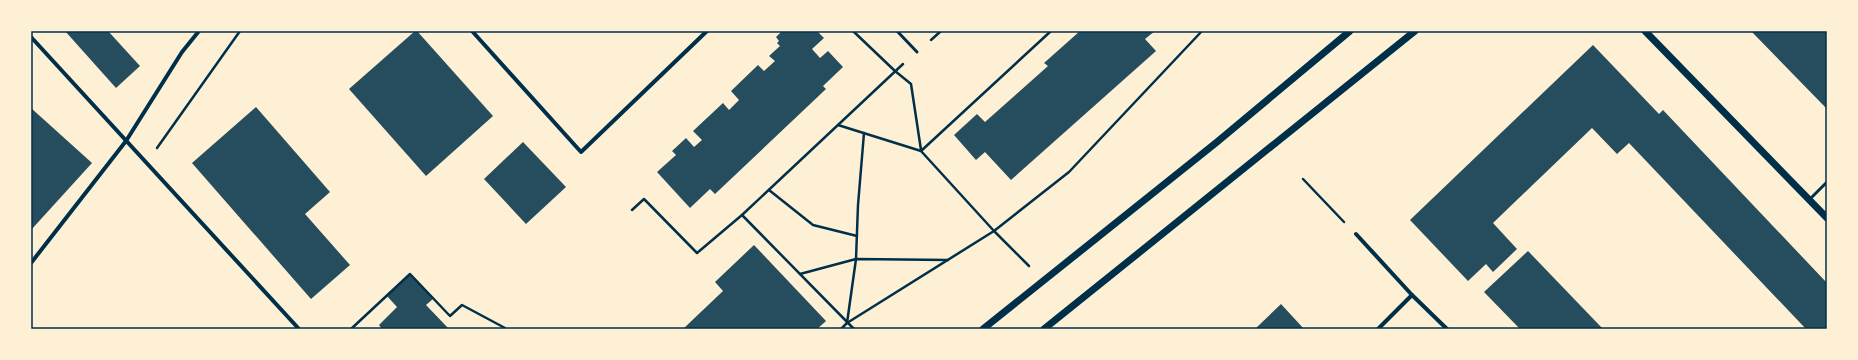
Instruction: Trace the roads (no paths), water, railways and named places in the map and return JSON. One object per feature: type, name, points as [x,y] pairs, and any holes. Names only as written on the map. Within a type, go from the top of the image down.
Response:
[{"type":"street","points":[[31,263],[126,141],[182,52],[199,31]]},
{"type":"street","points":[[472,31],[582,152],[707,31]]},
{"type":"street","points":[[983,329],[1217,142],[1350,31]]},
{"type":"street","points":[[1044,329],[1415,31]]},
{"type":"street","points":[[1645,31],[1827,218]]},
{"type":"street","points":[[31,37],[299,329]]},
{"type":"street","points":[[1356,234],[1412,295],[1448,329]]},
{"type":"street","points":[[1378,329],[1412,295]]},
{"type":"lane","points":[[897,31],[917,52]]},
{"type":"lane","points":[[1810,199],[1827,182]]}]
